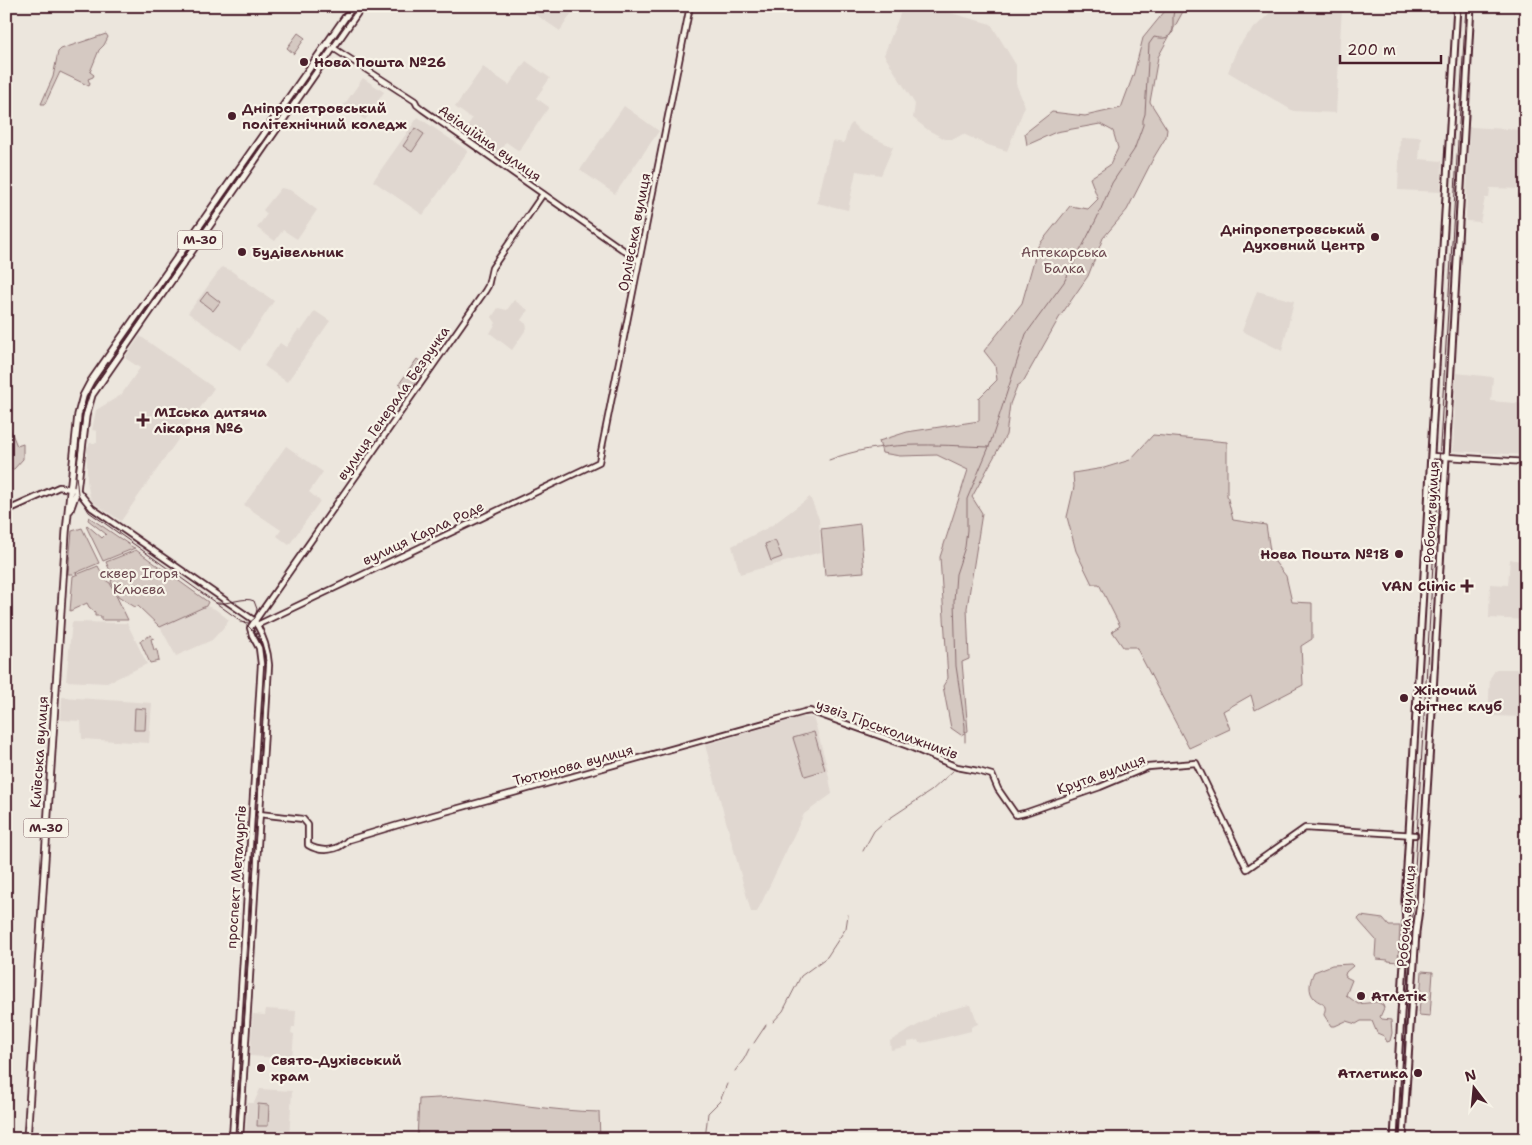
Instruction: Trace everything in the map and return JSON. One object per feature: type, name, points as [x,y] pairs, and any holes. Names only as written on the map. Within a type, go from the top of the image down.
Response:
[{"type":"highway","name":"М-30","points":[[70,488],[78,415],[83,396],[91,381],[353,6]]},
{"type":"highway","name":"М-30","points":[[77,490],[86,416],[92,395],[362,6]]},
{"type":"highway","name":"Київська вулиця","points":[[26,1139],[60,608],[70,488]]},
{"type":"highway","name":"Київська вулиця","points":[[68,517],[77,490]]},
{"type":"main road","name":"Робоча вулиця","points":[[1394,1139],[1457,6]]},
{"type":"main road","name":"Робоча вулиця","points":[[1403,1139],[1415,941],[1420,902],[1431,729],[1471,6]]},
{"type":"street","name":"Орлівська вулиця","points":[[599,462],[690,6]]},
{"type":"street","name":"Авіаційна вулиця","points":[[327,44],[415,101],[422,109],[639,262]]},
{"type":"street","name":"вулиця Генерала Безручка","points":[[256,623],[485,291],[492,268],[543,194]]},
{"type":"street","points":[[1432,456],[1526,462]]},
{"type":"street","name":"вулиця Карла Роде","points":[[256,623],[599,462]]},
{"type":"street","points":[[6,511],[59,487],[77,490],[92,508],[256,623]]},
{"type":"street","name":"проспект Металургів","points":[[232,1139],[261,664],[258,648],[250,631],[250,628],[256,623],[264,639],[268,653],[268,665],[240,1139]]},
{"type":"street","name":"узвіз Гірськолижників","points":[[804,712],[810,711],[861,729],[957,767],[992,775],[998,789],[1016,815]]},
{"type":"street","name":"Тютюнова вулиця","points":[[260,814],[303,819],[307,821],[308,825],[308,846],[317,849],[336,849],[348,840],[804,712]]},
{"type":"street","name":"Крута вулиця","points":[[1016,815],[1100,787],[1148,767],[1196,763],[1246,869],[1305,828],[1412,835]]},
{"type":"shaded area","points":[[523,6],[576,6],[560,31]]},
{"type":"shaded area","points":[[903,6],[925,6],[991,24],[1016,65],[1016,84],[1025,106],[1007,151],[963,134],[954,139],[945,139],[928,130],[913,118],[915,104],[884,55]]},
{"type":"shaded area","points":[[1277,6],[1342,6],[1336,113],[1293,111],[1228,72],[1237,49],[1246,36]]},
{"type":"shaded area","points":[[526,61],[550,78],[536,98],[549,107],[519,151],[506,142],[497,155],[463,132],[472,119],[455,107],[483,67],[509,85]]},
{"type":"shaded area","points":[[363,78],[384,92],[365,120],[344,105]]},
{"type":"shaded area","points":[[624,106],[659,131],[615,194],[580,170]]},
{"type":"shaded area","points":[[418,117],[468,151],[423,215],[373,181]]},
{"type":"shaded area","points":[[852,123],[861,132],[893,147],[881,175],[856,171],[848,210],[817,203],[832,141],[844,143]]},
{"type":"shaded area","points":[[1469,127],[1526,130],[1526,193],[1522,189],[1490,188],[1489,198],[1485,198],[1480,222],[1466,221]]},
{"type":"shaded area","points":[[1400,136],[1421,137],[1419,159],[1442,161],[1441,192],[1398,190]]},
{"type":"shaded area","points":[[281,188],[290,190],[317,210],[297,239],[283,230],[275,241],[257,228],[267,214],[263,210]]},
{"type":"shaded area","points":[[222,267],[230,270],[274,301],[241,350],[188,313]]},
{"type":"shaded area","points":[[1257,291],[1294,301],[1282,351],[1242,331]]},
{"type":"shaded area","points":[[514,300],[528,310],[521,320],[526,324],[527,328],[512,350],[490,333],[496,323],[492,317],[498,308],[507,310]]},
{"type":"shaded area","points":[[315,311],[330,321],[287,382],[264,366],[280,343],[286,347],[298,330],[301,331]]},
{"type":"shaded area","name":"МІська дитяча лікарня №6","points":[[140,336],[214,388],[121,521],[93,502],[90,497],[87,481],[87,449],[90,443],[97,443],[97,431],[92,430],[96,410],[121,395],[140,368],[125,358]]},
{"type":"shaded area","points":[[1456,373],[1493,377],[1491,401],[1526,404],[1526,455],[1453,451]]},
{"type":"shaded area","points":[[286,446],[323,472],[309,492],[320,501],[289,545],[277,536],[281,530],[244,505]]},
{"type":"shaded area","points":[[810,497],[819,519],[821,552],[740,574],[732,546],[771,526]]},
{"type":"shaded area","points":[[1510,559],[1526,562],[1526,620],[1489,618],[1490,584],[1508,585]]},
{"type":"shaded area","points":[[206,606],[215,609],[229,620],[212,640],[176,656],[160,627],[161,625]]},
{"type":"shaded area","points":[[72,622],[127,623],[147,664],[107,683],[66,681]]},
{"type":"shaded area","points":[[1526,646],[1526,717],[1488,716],[1490,678],[1496,669],[1525,669]]},
{"type":"shaded area","points":[[62,697],[152,703],[149,743],[82,739],[81,721],[61,720]]},
{"type":"shaded area","points":[[801,717],[813,718],[827,767],[832,794],[804,814],[757,912],[751,912],[705,745]]},
{"type":"shaded area","points":[[971,1005],[978,1024],[971,1027],[971,1031],[927,1042],[919,1043],[918,1040],[908,1042],[908,1046],[891,1050],[890,1041],[941,1012]]},
{"type":"shaded area","points":[[266,1009],[296,1011],[295,1027],[292,1027],[291,1033],[294,1034],[292,1059],[250,1056],[253,1014],[265,1015]]},
{"type":"shaded area","points":[[260,1089],[292,1091],[289,1139],[245,1139],[248,1103],[254,1103]]},
{"type":"green space","name":"Аптекарська Балка","points":[[1169,6],[1186,6],[1158,57],[1150,102],[1167,129],[1166,137],[1127,210],[1103,238],[1088,276],[1059,318],[1023,382],[1017,386],[1010,404],[1006,435],[972,497],[982,513],[967,608],[969,659],[962,662],[968,731],[961,735],[951,728],[943,686],[948,678],[940,557],[968,470],[937,455],[900,456],[882,453],[879,441],[907,432],[979,421],[979,398],[997,380],[995,365],[984,351],[1022,303],[1038,246],[1070,206],[1088,209],[1098,199],[1090,178],[1110,165],[1118,148],[1113,131],[1100,124],[1056,132],[1027,145],[1025,133],[1052,112],[1085,116],[1121,108],[1134,73],[1143,38]]},
{"type":"green space","points":[[298,33],[305,38],[294,54],[287,48]]},
{"type":"green space","points":[[106,34],[108,37],[99,50],[90,72],[94,75],[88,79],[89,86],[60,72],[45,104],[41,104],[53,77],[58,52],[61,49]]},
{"type":"green space","points":[[415,128],[424,134],[412,152],[403,146]]},
{"type":"green space","points":[[207,292],[220,302],[213,311],[200,301]]},
{"type":"green space","points":[[417,359],[429,368],[412,393],[399,384]]},
{"type":"green space","points":[[6,419],[17,446],[23,444],[23,459],[14,469],[6,470]]},
{"type":"green space","points":[[1153,435],[1227,442],[1227,495],[1233,520],[1266,525],[1271,557],[1286,576],[1292,602],[1312,603],[1312,639],[1301,646],[1303,685],[1255,710],[1251,695],[1223,711],[1230,729],[1189,748],[1136,647],[1123,647],[1112,631],[1120,626],[1099,584],[1092,584],[1076,551],[1067,517],[1074,487],[1073,473],[1104,468],[1130,460]]},
{"type":"green space","name":"сквер Ігоря Клюєва","points":[[89,517],[135,548],[103,561],[86,526],[102,538],[106,534],[88,520]]},
{"type":"green space","points":[[860,524],[864,572],[825,575],[821,529]]},
{"type":"green space","name":"сквер Ігоря Клюєва","points":[[82,528],[99,563],[73,574],[68,574],[72,531]]},
{"type":"green space","points":[[775,540],[782,557],[771,561],[765,544]]},
{"type":"green space","name":"сквер Ігоря Клюєва","points":[[136,550],[208,602],[206,606],[160,627],[138,606],[135,607],[118,596],[111,582],[113,577],[106,562]]},
{"type":"green space","name":"сквер Ігоря Клюєва","points":[[98,566],[105,580],[110,583],[128,620],[101,620],[101,616],[95,616],[95,612],[87,603],[70,611],[73,576]]},
{"type":"green space","points":[[151,635],[154,638],[151,639],[154,650],[157,650],[159,661],[150,663],[140,641]]},
{"type":"green space","points":[[135,708],[146,709],[145,730],[134,730]]},
{"type":"green space","points":[[814,732],[825,770],[805,776],[793,738]]},
{"type":"green space","points":[[1361,916],[1383,919],[1389,926],[1400,926],[1398,962],[1377,959],[1375,956],[1376,940],[1358,919]]},
{"type":"green space","points":[[1351,964],[1353,966],[1345,975],[1352,980],[1346,995],[1358,1004],[1377,1002],[1383,1005],[1384,1008],[1380,1017],[1391,1020],[1392,1033],[1390,1041],[1387,1042],[1384,1036],[1377,1033],[1372,1021],[1361,1021],[1356,1024],[1346,1021],[1331,1026],[1324,1015],[1324,1006],[1312,996],[1310,986],[1314,972],[1332,965]]},
{"type":"green space","points":[[1422,971],[1433,972],[1430,1016],[1419,1015]]},
{"type":"green space","points":[[457,1097],[546,1108],[599,1112],[600,1139],[417,1139],[419,1099]]},
{"type":"green space","points":[[258,1104],[269,1105],[268,1126],[257,1126]]},
{"type":"waterway","points":[[965,742],[965,726],[956,666],[954,601],[956,574],[965,547],[967,499],[989,447],[1026,334],[1064,282],[1097,218],[1112,183],[1134,150],[1145,114],[1149,44],[1154,37],[1165,38],[1173,32],[1175,6]]},
{"type":"waterway","points":[[829,460],[868,449],[908,445],[989,447]]},
{"type":"waterway","points":[[863,851],[874,831],[884,822],[931,791],[953,771]]},
{"type":"waterway","points":[[773,1022],[783,1011],[801,976],[827,957],[846,928],[848,915]]},
{"type":"waterway","points":[[754,1043],[766,1025]]},
{"type":"waterway","points":[[735,1071],[749,1049]]},
{"type":"waterway","points":[[705,1139],[708,1113],[720,1101],[727,1084]]},
{"type":"tram line","points":[[237,1139],[266,666],[265,655],[259,639],[248,626],[89,512],[78,494],[76,475],[83,415],[90,393],[359,6]]},
{"type":"tram line","points":[[1399,1139],[1466,6]]},
{"type":"tram line","points":[[216,603],[246,599],[254,601],[257,609],[255,618],[249,623],[240,622]]},
{"type":"place","name":"Нова Пошта №26","points":[[304,62]]},
{"type":"place","name":"Дніпропетровський політехнічний коледж","points":[[232,116]]},
{"type":"place","name":"Дніпропетровський Духовний Центр","points":[[1375,237]]},
{"type":"place","name":"Будівельник","points":[[242,252]]},
{"type":"place","name":"МІська дитяча лікарня №6","points":[[143,420]]},
{"type":"place","name":"Нова Пошта №18","points":[[1399,554]]},
{"type":"place","name":"VAN Clinic","points":[[1467,586]]},
{"type":"place","name":"Жіночий фітнес клуб","points":[[1404,698]]},
{"type":"place","name":"Атлетік","points":[[1361,996]]},
{"type":"place","name":"Свято-Духівський храм","points":[[261,1068]]},
{"type":"place","name":"Атлетика","points":[[1418,1073]]}]
